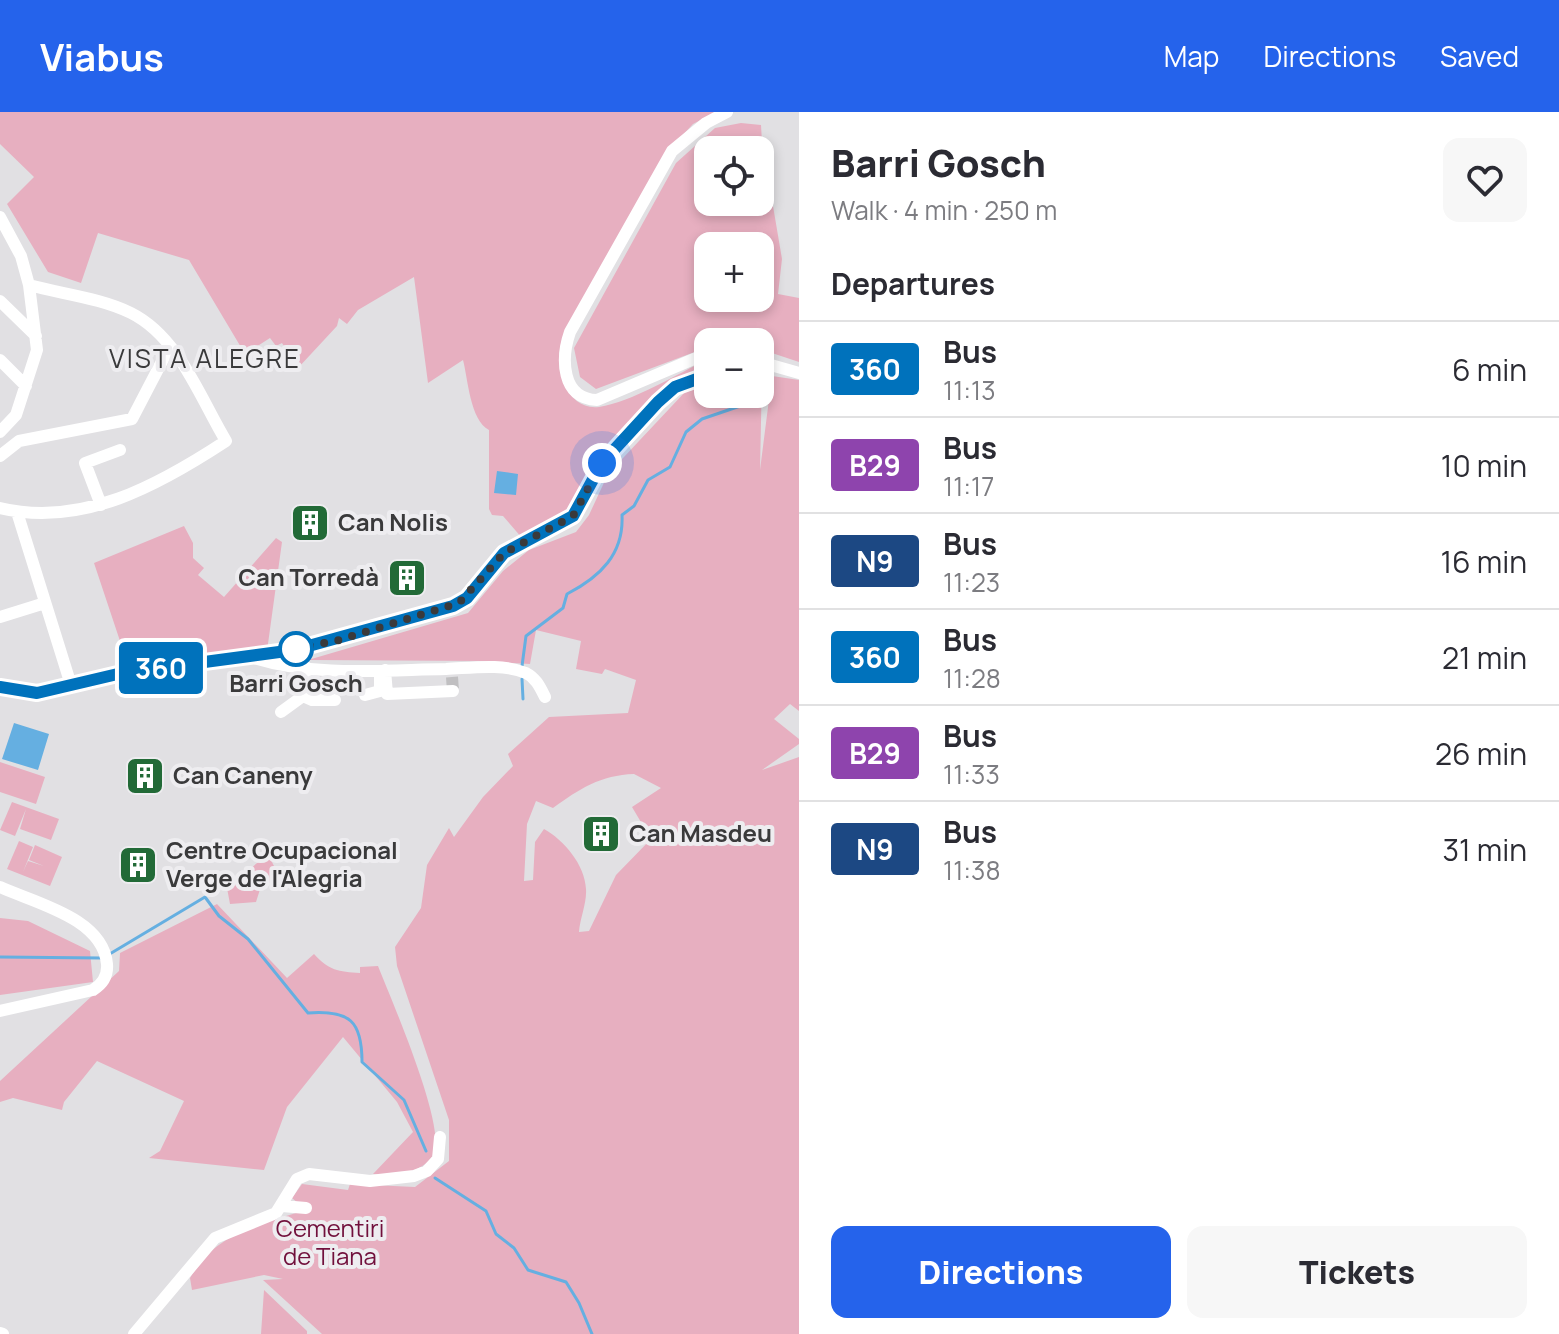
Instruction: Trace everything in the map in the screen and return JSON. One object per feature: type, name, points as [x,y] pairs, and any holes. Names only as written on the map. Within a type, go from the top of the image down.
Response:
[{"type":"street","points":[[694,359],[597,400],[580,396],[574,390],[563,363],[570,332],[672,151],[706,123],[727,112]]},
{"type":"street","points":[[0,217],[21,256],[29,285],[37,350],[16,415],[1,430]]},
{"type":"street","points":[[0,508],[17,512],[71,513],[101,505],[177,471],[226,441],[170,346],[153,326],[130,312],[29,285]]},
{"type":"street","points":[[0,301],[36,336]]},
{"type":"street","points":[[0,456],[19,441],[132,419],[170,346]]},
{"type":"street","points":[[0,360],[26,386]]},
{"type":"street","points":[[774,366],[799,373]]},
{"type":"street","points":[[0,687],[37,693],[122,673],[250,656],[339,640],[459,603],[504,553],[573,516],[602,463],[667,394],[694,379]]},
{"type":"street","points":[[101,505],[85,463],[120,450]]},
{"type":"street","points":[[17,512],[71,685]]},
{"type":"street","points":[[0,617],[45,603]]},
{"type":"street","points":[[250,656],[306,667],[382,670],[499,668],[528,674],[539,683],[545,697]]},
{"type":"street","points":[[281,712],[303,696],[306,667]]},
{"type":"street","points":[[382,670],[387,694],[453,691]]},
{"type":"street","points":[[365,695],[380,691],[382,670]]},
{"type":"street","points":[[303,696],[312,700],[335,700]]},
{"type":"street","points":[[0,887],[77,922],[95,935],[104,951],[107,965],[103,982],[89,992],[0,1011]]},
{"type":"street","points":[[134,1334],[172,1293],[215,1238],[271,1217],[282,1206],[293,1184],[309,1174],[370,1181],[403,1179],[427,1171],[438,1159],[440,1137]]},
{"type":"street","points":[[282,1206],[306,1208]]},
{"type":"green space","points":[[0,112],[716,112],[693,124],[681,137],[563,336],[559,361],[562,379],[571,395],[583,405],[593,407],[640,394],[694,366],[694,380],[653,402],[575,509],[522,538],[503,516],[492,515],[489,509],[489,430],[474,408],[463,360],[428,383],[414,277],[358,310],[347,324],[339,318],[337,326],[298,368],[282,343],[276,346],[270,338],[245,354],[189,260],[98,233],[81,283],[48,272],[7,204],[34,177],[0,144]]},
{"type":"green space","points":[[741,123],[761,125],[762,136],[706,136],[715,128]]},
{"type":"green space","points":[[694,147],[694,216],[774,216],[774,212],[782,259],[778,294],[799,298],[799,362],[774,354],[774,328],[694,328],[694,352],[596,389],[580,377],[574,348],[676,163]]},
{"type":"green space","name":"Cementiri de Tiana","points":[[774,376],[799,380],[799,711],[790,704],[774,719],[799,739],[799,744],[762,770],[799,757],[799,1334],[322,1334],[263,1280],[283,1279],[264,1275],[192,1290],[190,1278],[200,1263],[225,1241],[255,1226],[306,1210],[292,1198],[302,1184],[348,1190],[350,1184],[415,1187],[449,1161],[449,1120],[397,966],[395,947],[421,908],[427,865],[449,828],[454,837],[483,797],[513,766],[508,754],[549,717],[628,713],[636,680],[605,669],[602,674],[576,669],[581,641],[536,630],[530,664],[308,660],[468,613],[503,571],[529,550],[576,532],[589,515],[608,474],[685,392],[694,390],[694,408],[761,408],[760,470],[768,408],[774,408]],"holes":[[[634,774],[661,788],[632,807],[651,839],[616,875],[589,931],[579,932],[586,894],[582,871],[566,846],[544,829],[535,842],[533,880],[524,881],[527,824],[536,801],[553,808],[591,784],[622,775]]]},
{"type":"green space","points":[[184,526],[193,543],[193,558],[204,568],[198,575],[224,597],[276,538],[282,542],[267,651],[129,668],[94,563]]},
{"type":"green space","points":[[0,762],[45,777],[36,804],[0,792]]},
{"type":"green space","points":[[12,802],[59,819],[51,840],[20,829],[26,809],[15,836],[0,830]]},
{"type":"green space","points":[[19,841],[33,847],[23,872],[28,861],[44,866],[29,860],[35,845],[62,857],[50,886],[7,869]]},
{"type":"green space","points":[[268,854],[274,866],[286,872],[276,882],[262,883],[256,902],[230,904],[227,888]]},
{"type":"green space","points":[[217,904],[287,978],[314,954],[324,964],[340,971],[360,973],[360,967],[378,966],[425,1090],[436,1138],[430,1160],[416,1169],[398,1174],[373,1174],[413,1132],[397,1102],[343,1037],[287,1107],[264,1170],[149,1158],[160,1151],[184,1101],[97,1061],[64,1102],[62,1110],[13,1098],[0,1102],[0,1081],[119,971],[120,953]]},
{"type":"green space","points":[[0,918],[28,921],[90,951],[93,982],[0,995]]},
{"type":"green space","points":[[264,1290],[307,1331],[307,1334],[261,1334]]},
{"type":"water","points":[[497,471],[518,474],[516,495],[494,493]]},
{"type":"water","points":[[14,723],[49,734],[38,770],[2,759]]},
{"type":"waterway","points":[[522,666],[526,636],[563,608],[567,594],[590,580],[608,563],[619,541],[622,515],[634,506],[648,480],[670,467],[686,432],[702,419],[734,408]]},
{"type":"waterway","points":[[522,679],[523,699]]},
{"type":"waterway","points":[[108,955],[205,897],[219,916],[248,939],[308,1013],[334,1014],[351,1021],[359,1037],[362,1062],[404,1100],[426,1151]]},
{"type":"waterway","points":[[0,957],[101,958]]},
{"type":"waterway","points":[[435,1178],[486,1211],[496,1234],[514,1248],[528,1270],[566,1282],[592,1334]]},
{"type":"tunnel","points":[[452,677],[453,691]]},
{"type":"bus line","name":"360","points":[[0,687],[37,693],[122,673],[294,650],[453,606],[467,598],[486,571],[504,553],[562,525],[573,516],[611,452],[658,402],[675,387],[694,378]]},
{"type":"place","name":"Can Nolis","points":[[310,523]]},
{"type":"place","name":"Can Torredà","points":[[407,578]]},
{"type":"place","name":"Barri Gosch","points":[[296,649]]},
{"type":"place","name":"Can Caneny","points":[[145,776]]},
{"type":"place","name":"Can Masdeu","points":[[601,834]]},
{"type":"place","name":"Centre Ocupacional Verge de l'Alegria","points":[[138,865]]},
{"type":"district","name":"VISTA ALEGRE","points":[[205,359]]},
{"type":"route","points":[[296,649],[339,640],[459,603],[467,598],[486,571],[504,553],[562,525],[573,516],[602,463]]}]
